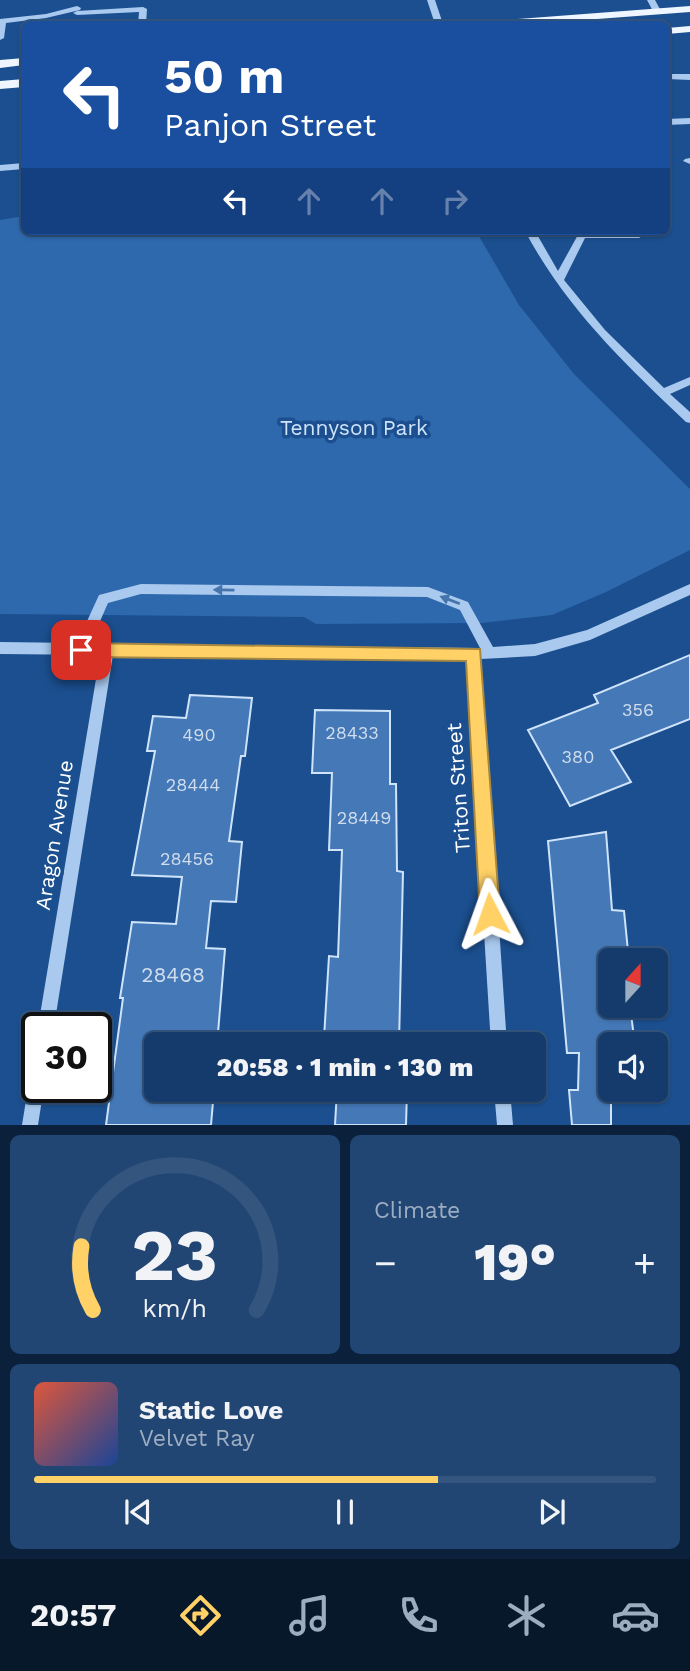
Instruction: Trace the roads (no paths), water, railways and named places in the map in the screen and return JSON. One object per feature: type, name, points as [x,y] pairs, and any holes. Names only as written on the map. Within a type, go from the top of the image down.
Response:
[{"type":"main road","points":[[531,21],[690,9]]},
{"type":"main road","points":[[670,31],[690,29]]},
{"type":"main road","points":[[0,64],[21,62]]},
{"type":"main road","points":[[0,85],[21,83]]},
{"type":"street","points":[[430,0],[438,21]]},
{"type":"street","points":[[651,0],[657,11]]},
{"type":"street","points":[[0,38],[2,21],[46,16],[77,7],[143,9],[142,21]]},
{"type":"street","points":[[670,77],[690,77]]},
{"type":"street","points":[[670,122],[690,121]]},
{"type":"street","points":[[0,168],[21,166]]},
{"type":"street","points":[[532,235],[541,255],[578,305],[690,419]]},
{"type":"street","points":[[559,279],[582,235],[639,235]]},
{"type":"street","points":[[662,393],[690,381]]},
{"type":"street","points":[[81,650],[103,599],[141,589],[428,592],[464,606],[481,654]]},
{"type":"street","points":[[0,648],[481,654],[535,650],[590,635],[690,589]]},
{"type":"street","name":"Aragon Avenue","points":[[48,1012],[107,651]]},
{"type":"street","name":"Triton Street","points":[[481,654],[474,677],[498,1032]]},
{"type":"street","points":[[503,1102],[505,1125]]},
{"type":"street","points":[[30,1125],[34,1103]]},
{"type":"park label","name":"Tennyson Park","points":[[354,427]]}]
